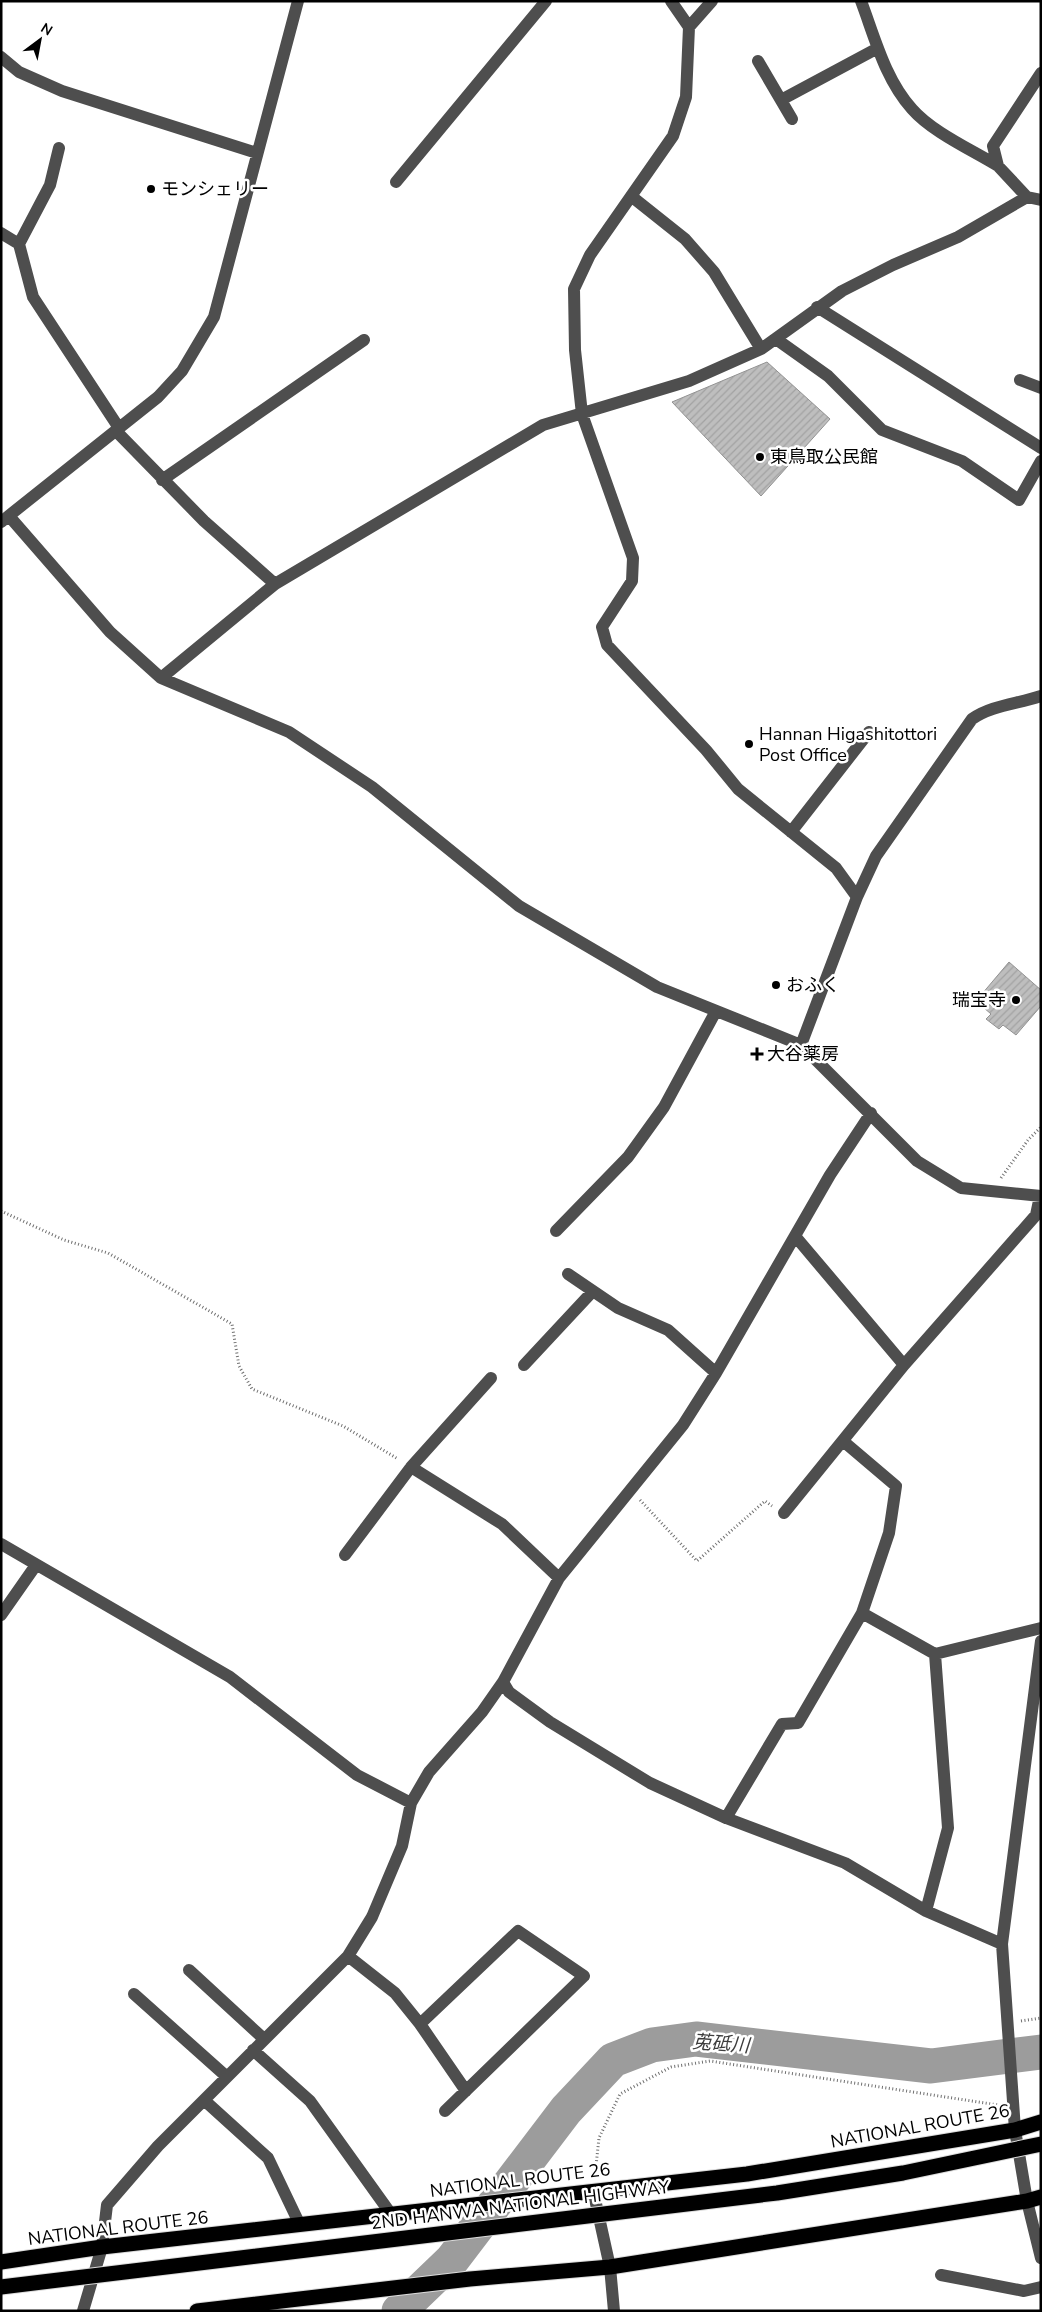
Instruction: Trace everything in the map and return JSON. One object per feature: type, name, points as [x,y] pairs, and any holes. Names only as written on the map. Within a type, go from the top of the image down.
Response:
[{"type":"highway","name":"NATIONAL ROUTE 26","points":[[1,2262],[102,2247],[538,2196],[747,2174],[1015,2130],[1041,2122]]},
{"type":"highway","name":"2ND HANWA NATIONAL HIGHWAY","points":[[1,2286],[777,2193],[903,2173],[1041,2144]]},
{"type":"highway","points":[[197,2311],[470,2279],[610,2267],[1034,2199]]},
{"type":"street","points":[[298,1],[256,152],[214,317],[182,371],[158,397],[5,519],[110,632],[162,678],[289,732],[372,787],[519,906],[657,987],[801,1045],[917,1161],[961,1188],[1040,1196],[1036,1215],[904,1365],[784,1513]]},
{"type":"street","points":[[396,182],[546,1]]},
{"type":"street","points":[[671,1],[689,27],[686,97],[673,136],[590,255],[574,289],[574,350],[582,414],[634,558],[632,581],[602,628],[607,645],[706,750],[738,789],[836,868],[857,897]]},
{"type":"street","points":[[689,27],[712,1]]},
{"type":"street","points":[[861,1],[887,71],[912,109],[933,126],[998,166],[1028,197],[1041,200]]},
{"type":"street","points":[[781,100],[878,48]]},
{"type":"street","points":[[1,57],[19,72],[62,91],[256,152]]},
{"type":"street","points":[[758,61],[792,119]]},
{"type":"street","points":[[998,166],[993,146],[1041,72]]},
{"type":"street","points":[[18,244],[50,185],[59,148]]},
{"type":"street","points":[[631,196],[685,239],[714,272],[761,349]]},
{"type":"street","points":[[162,678],[275,584],[543,425],[689,381],[761,349],[817,307],[842,291],[894,265],[958,237],[1028,197]]},
{"type":"street","points":[[1,233],[18,244],[32,297],[118,429],[162,480],[204,521],[275,584]]},
{"type":"street","points":[[817,307],[1041,448]]},
{"type":"street","points":[[776,339],[828,376],[882,430],[962,461],[1019,500],[1041,461]]},
{"type":"street","points":[[162,480],[364,340]]},
{"type":"street","points":[[1020,380],[1041,388]]},
{"type":"street","points":[[801,1045],[857,897],[876,856],[972,719],[984,711],[1041,696]]},
{"type":"street","points":[[791,832],[869,732]]},
{"type":"street","points":[[556,1231],[628,1157],[664,1108],[716,1011]]},
{"type":"street","points":[[83,2311],[102,2247],[107,2205],[158,2146],[348,1956],[372,1917],[402,1846],[411,1802],[429,1772],[482,1712],[503,1682],[559,1578],[683,1426],[716,1373],[830,1175],[870,1113]]},
{"type":"street","points":[[795,1236],[904,1365]]},
{"type":"street","points":[[568,1274],[618,1308],[668,1330],[716,1373]]},
{"type":"street","points":[[524,1365],[593,1291]]},
{"type":"street","points":[[345,1555],[411,1467],[491,1378]]},
{"type":"street","points":[[726,1818],[782,1724],[798,1723],[862,1613],[889,1533],[896,1486],[843,1441]]},
{"type":"street","points":[[411,1467],[502,1524],[559,1578]]},
{"type":"street","points":[[1,1544],[230,1677],[357,1775],[411,1802]]},
{"type":"street","points":[[1,1615],[36,1565]]},
{"type":"street","points":[[862,1613],[935,1654],[1041,1628]]},
{"type":"street","points":[[1041,1641],[1002,1944],[1006,2023],[1015,2130],[1034,2199],[1041,2258]]},
{"type":"street","points":[[926,1911],[948,1828],[935,1654]]},
{"type":"street","points":[[503,1682],[508,1692],[550,1722],[650,1783],[726,1818],[845,1863],[926,1911],[1002,1944]]},
{"type":"street","points":[[420,2024],[518,1931],[584,1976],[445,2111]]},
{"type":"street","points":[[348,1956],[394,1993],[420,2024],[466,2090]]},
{"type":"street","points":[[189,1970],[264,2040]]},
{"type":"street","points":[[134,1994],[227,2077]]},
{"type":"street","points":[[253,2050],[310,2101],[391,2214]]},
{"type":"street","points":[[204,2100],[268,2158],[300,2225]]},
{"type":"street","points":[[594,2190],[610,2267],[614,2311]]},
{"type":"street","points":[[941,2276],[1024,2291],[1041,2287]]},
{"type":"path","points":[[993,1192],[1007,1168],[1041,1127]]},
{"type":"path","points":[[1,1211],[64,1240],[108,1254],[232,1324],[239,1366],[252,1388],[343,1426],[411,1467]]},
{"type":"path","points":[[630,1489],[697,1561],[765,1502],[784,1513]]},
{"type":"path","points":[[594,2190],[599,2138],[620,2094],[671,2067],[710,2062],[1013,2107]]},
{"type":"building","name":"東鳥取公民館","points":[[767,362],[830,419],[761,496],[672,402]]},
{"type":"building","points":[[1009,962],[1041,990],[1041,1006],[1016,1035],[1003,1025],[999,1029],[986,1019],[991,1014],[976,1001]]},
{"type":"waterway","name":"莵砥川","points":[[399,2311],[452,2260],[566,2110],[613,2060],[652,2045],[696,2039],[931,2066],[1041,2052]]},
{"type":"place","name":"モンシェリー","points":[[151,189]]},
{"type":"place","name":"東鳥取公民館","points":[[760,457]]},
{"type":"place","name":"Hannan Higashitottori Post Office","points":[[749,744]]},
{"type":"place","name":"おふく","points":[[776,985]]},
{"type":"place","name":"瑞宝寺","points":[[1016,1000]]},
{"type":"place","name":"大谷薬房","points":[[757,1054]]}]
